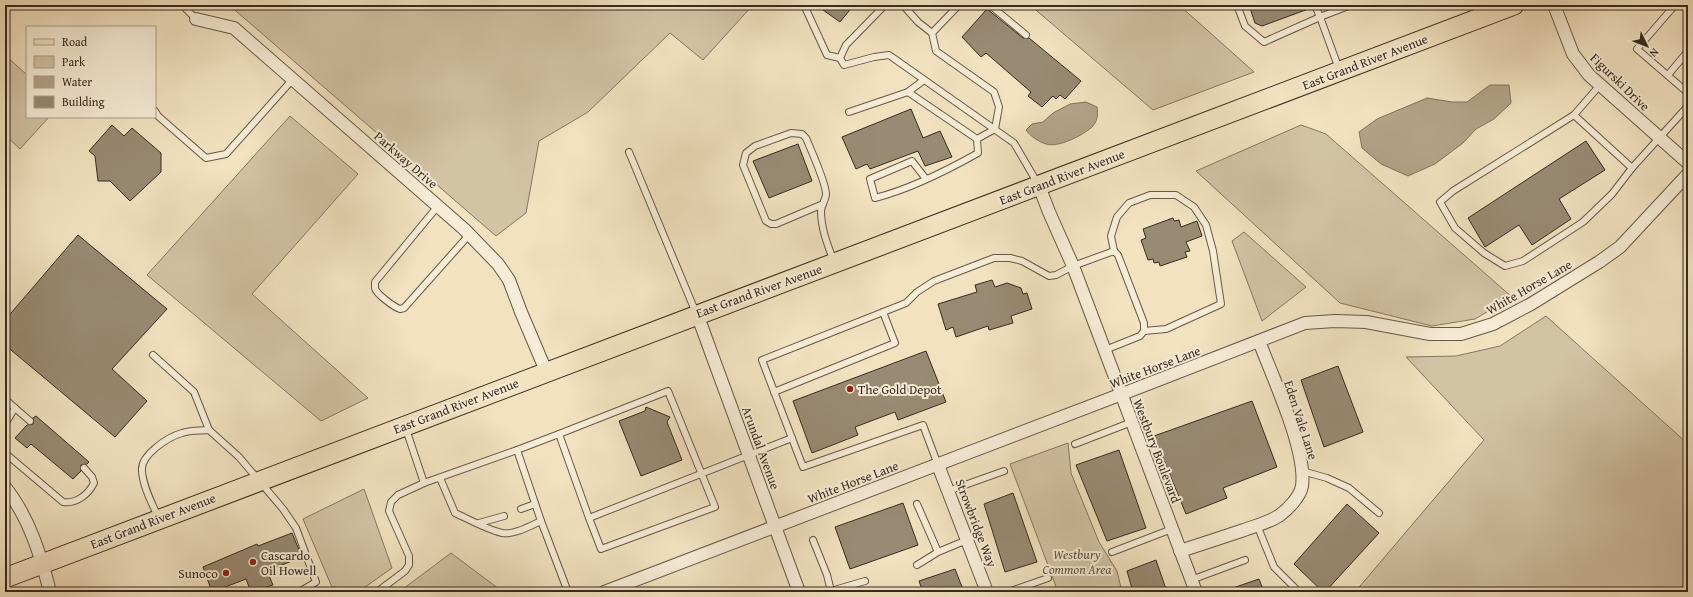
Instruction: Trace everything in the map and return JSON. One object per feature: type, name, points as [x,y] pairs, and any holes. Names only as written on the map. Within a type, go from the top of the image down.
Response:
[{"type":"main road","name":"East Grand River Avenue","points":[[5,578],[546,371],[1039,186],[1514,5]]},
{"type":"street","name":"Figurski Drive","points":[[1554,5],[1573,54],[1589,75],[1688,163]]},
{"type":"street","name":"Parkway Drive","points":[[196,19],[234,28],[438,206],[498,264],[509,280],[546,371]]},
{"type":"street","name":"White Horse Lane","points":[[604,592],[1122,395],[1305,323],[1335,320],[1366,322],[1430,334],[1461,334],[1493,324],[1531,304],[1599,262],[1620,247],[1688,174]]},
{"type":"street","name":"Westbury Boulevard","points":[[1039,186],[1073,266],[1196,592]]},
{"type":"street","name":"Arundal Avenue","points":[[697,314],[800,592]]},
{"type":"street","name":"Eden Vale Lane","points":[[1180,552],[1279,516],[1291,506],[1302,488],[1302,471],[1298,451],[1286,411],[1259,341]]},
{"type":"street","name":"Strowbridge Way","points":[[938,465],[987,592]]},
{"type":"street","points":[[5,487],[28,525],[43,563],[50,592]]},
{"type":"lane","points":[[182,5],[196,19]]},
{"type":"lane","points":[[804,5],[827,55],[840,58],[844,65],[874,57],[889,55],[1014,142],[1039,186]]},
{"type":"lane","points":[[840,58],[846,45],[885,5]]},
{"type":"lane","points":[[903,5],[918,22],[932,33],[936,51],[994,92],[999,107],[994,129],[977,140]]},
{"type":"lane","points":[[932,33],[959,5]]},
{"type":"lane","points":[[990,5],[1026,36]]},
{"type":"lane","points":[[1237,5],[1245,26],[1264,42],[1320,16],[1351,5]]},
{"type":"lane","points":[[1315,5],[1340,71]]},
{"type":"lane","points":[[1675,5],[1637,49],[1688,93]]},
{"type":"lane","points":[[1668,75],[1688,51]]},
{"type":"lane","points":[[156,113],[206,158],[226,154],[293,79]]},
{"type":"lane","points":[[849,112],[908,92],[924,80]]},
{"type":"lane","points":[[1600,85],[1574,115],[1453,191],[1440,202],[1455,228],[1484,253],[1505,266],[1523,261],[1583,222],[1612,194],[1632,168],[1688,106]]},
{"type":"lane","points":[[908,92],[977,140]]},
{"type":"lane","points":[[1574,115],[1632,168]]},
{"type":"lane","points":[[823,204],[782,222],[770,224],[766,222],[743,165],[746,153],[755,146],[791,133],[802,134],[806,138],[826,193],[823,204],[821,210],[824,235],[835,263]]},
{"type":"lane","points":[[926,179],[912,161],[870,179],[875,198],[886,195],[946,172],[978,153],[977,140]]},
{"type":"lane","points":[[629,152],[697,314]]},
{"type":"lane","points":[[1111,251],[1111,236],[1117,217],[1129,203],[1150,195],[1176,195],[1194,207],[1206,225],[1213,251],[1221,304],[1166,329],[1144,331]]},
{"type":"lane","points":[[438,206],[375,282],[375,288],[378,293],[396,307],[400,309],[404,308],[469,235]]},
{"type":"lane","points":[[938,465],[923,425],[803,467],[762,360],[906,303],[917,292],[934,281],[994,258],[1010,258],[1022,261],[1049,276],[1056,275],[1073,266],[1111,251]]},
{"type":"lane","points":[[1105,350],[1140,336],[1144,331],[1144,323],[1121,262],[1118,255],[1111,251]]},
{"type":"lane","points":[[774,392],[895,343],[883,312]]},
{"type":"lane","points":[[153,355],[194,392],[209,430],[239,457],[283,509],[296,528],[316,582],[299,592]]},
{"type":"lane","points":[[377,592],[404,572],[409,565],[409,556],[389,511],[391,502],[398,495],[424,483],[559,434],[668,391],[715,507],[601,549],[559,434]]},
{"type":"lane","points":[[5,399],[30,422]]},
{"type":"lane","points":[[5,424],[15,408]]},
{"type":"lane","points":[[1075,444],[1132,422]]},
{"type":"lane","points":[[404,426],[424,483]]},
{"type":"lane","points":[[158,519],[147,492],[141,470],[146,457],[159,446],[182,433],[209,430]]},
{"type":"lane","points":[[589,518],[792,438]]},
{"type":"lane","points":[[516,450],[541,522],[568,592]]},
{"type":"lane","points":[[5,453],[63,502],[70,503],[90,491],[94,483],[92,477],[84,468]]},
{"type":"lane","points":[[948,491],[1004,471]]},
{"type":"lane","points":[[1302,471],[1327,478],[1348,488],[1379,513]]},
{"type":"lane","points":[[440,478],[455,513],[479,524],[502,533],[512,532],[541,522]]},
{"type":"lane","points":[[521,509],[536,504]]},
{"type":"lane","points":[[917,504],[938,552]]},
{"type":"lane","points":[[479,524],[504,516]]},
{"type":"lane","points":[[1257,525],[1274,567],[1299,592]]},
{"type":"lane","points":[[1112,552],[1172,529]]},
{"type":"lane","points":[[813,540],[827,575],[830,591],[865,581]]},
{"type":"lane","points":[[917,564],[938,552],[967,540]]},
{"type":"lane","points":[[1191,580],[1245,560]]},
{"type":"lane","points":[[1008,592],[1048,578]]},
{"type":"green space","points":[[229,5],[753,5],[703,60],[670,33],[588,112],[539,141],[526,213],[496,236]]},
{"type":"green space","points":[[1030,5],[1179,5],[1254,72],[1153,110]]},
{"type":"green space","points":[[5,55],[26,74],[26,118],[48,118],[20,149],[5,135]]},
{"type":"green space","points":[[290,116],[358,174],[252,294],[368,398],[321,421],[147,275]]},
{"type":"green space","points":[[1301,125],[1326,134],[1512,297],[1475,319],[1432,326],[1340,303],[1196,171]]},
{"type":"green space","points":[[1244,232],[1306,287],[1262,321],[1232,241]]},
{"type":"green space","points":[[1546,316],[1688,444],[1688,592],[1355,592],[1484,440],[1406,357],[1456,356],[1500,346]]},
{"type":"green space","name":"Westbury Common Area","points":[[1068,443],[1071,473],[1099,542],[1117,571],[1122,592],[1058,592],[1010,464]]},
{"type":"green space","points":[[364,489],[392,568],[358,592],[334,592],[303,519]]},
{"type":"green space","points":[[451,553],[503,592],[399,592]]},
{"type":"water","points":[[1490,85],[1509,85],[1511,103],[1494,119],[1476,129],[1463,143],[1435,164],[1408,176],[1381,164],[1362,148],[1359,132],[1377,119],[1427,98],[1452,102],[1467,102]]},
{"type":"water","points":[[1086,102],[1097,107],[1096,120],[1092,127],[1077,137],[1051,145],[1040,142],[1026,130],[1032,124],[1043,122],[1053,113],[1070,104]]},
{"type":"building","points":[[816,5],[854,5],[840,22]]},
{"type":"building","points":[[1249,5],[1311,5],[1311,8],[1262,26],[1255,23]]},
{"type":"building","points":[[987,9],[1023,38],[1029,38],[1081,81],[1065,99],[1060,95],[1056,99],[1053,96],[1042,107],[1028,96],[1031,92],[986,53],[981,57],[962,37]]},
{"type":"building","points":[[911,109],[923,138],[940,131],[952,157],[925,166],[918,151],[870,169],[867,164],[856,169],[842,137]]},
{"type":"building","points":[[112,125],[124,136],[132,128],[161,153],[161,172],[130,201],[110,181],[98,181],[95,156],[89,151]]},
{"type":"building","points":[[1586,141],[1605,170],[1559,199],[1571,219],[1532,245],[1519,225],[1485,247],[1468,218]]},
{"type":"building","points":[[798,144],[812,181],[769,198],[753,161]]},
{"type":"building","points":[[1173,218],[1174,221],[1179,220],[1181,227],[1197,221],[1202,236],[1186,242],[1190,251],[1185,252],[1187,257],[1160,266],[1159,262],[1154,263],[1153,259],[1148,260],[1141,240],[1146,238],[1143,229]]},
{"type":"building","points":[[78,235],[167,309],[112,369],[147,401],[115,437],[5,345],[5,320]]},
{"type":"building","points":[[992,280],[995,287],[1007,283],[1021,288],[1023,294],[1027,293],[1032,309],[1011,316],[1013,323],[989,330],[988,326],[956,337],[953,327],[946,330],[938,304],[977,292],[975,285]]},
{"type":"building","points":[[926,351],[946,402],[898,420],[895,412],[855,427],[858,435],[812,453],[793,401]]},
{"type":"building","points":[[1338,366],[1363,432],[1324,447],[1301,380]]},
{"type":"building","points":[[1252,401],[1277,467],[1223,488],[1227,498],[1186,514],[1154,436]]},
{"type":"building","points":[[646,407],[670,417],[667,422],[682,460],[641,476],[619,421],[645,411]]},
{"type":"building","points":[[36,416],[89,462],[81,465],[81,471],[73,479],[31,444],[27,448],[15,438],[27,425],[33,424],[33,418]]},
{"type":"building","points":[[1119,450],[1146,528],[1107,541],[1076,465]]},
{"type":"building","points":[[1013,493],[1037,562],[1005,572],[984,504]]},
{"type":"building","points":[[903,503],[918,545],[850,569],[835,527]]},
{"type":"building","points":[[1347,504],[1379,533],[1325,592],[1323,592],[1294,564]]},
{"type":"building","points":[[292,533],[302,557],[267,571],[273,585],[251,592],[246,579],[212,592],[203,567],[257,544],[258,546]]},
{"type":"building","points":[[1156,560],[1167,592],[1133,592],[1127,571]]},
{"type":"building","points":[[955,569],[964,592],[923,592],[919,581]]},
{"type":"building","points":[[1259,579],[1264,592],[1227,592],[1227,590]]},
{"type":"place","name":"The Gold Depot","points":[[850,389]]},
{"type":"place","name":"Cascardo Oil Howell","points":[[253,562]]},
{"type":"place","name":"Sunoco","points":[[226,573]]}]
